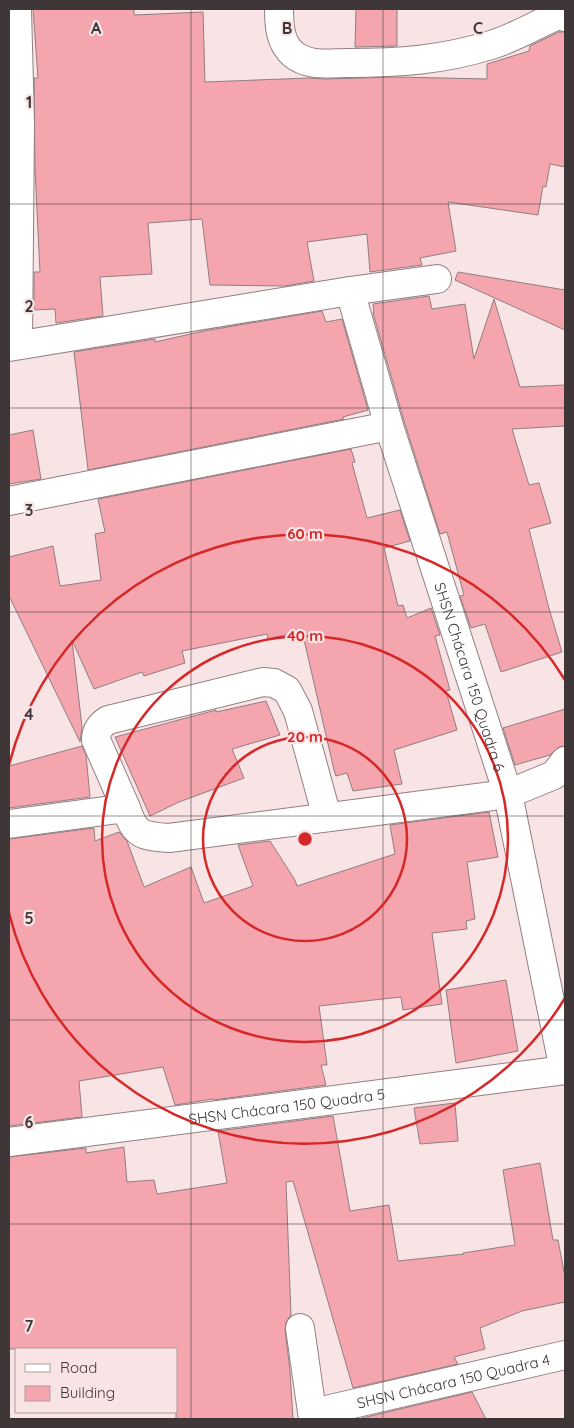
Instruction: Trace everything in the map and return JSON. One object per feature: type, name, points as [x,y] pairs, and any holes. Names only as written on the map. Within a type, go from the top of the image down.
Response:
[{"type":"street","points":[[17,9],[14,123],[14,346],[350,291],[437,279]]},
{"type":"street","points":[[279,9],[279,30],[287,48],[294,55],[310,64],[392,63],[443,57],[493,44],[560,14]]},
{"type":"street","name":"SHSN Chácara 150 Quadra 6","points":[[350,291],[389,426],[508,794],[565,1070]]},
{"type":"street","points":[[9,501],[389,426]]},
{"type":"street","points":[[327,817],[298,711],[287,690],[274,683],[262,682],[108,720],[101,725],[96,734],[96,740],[131,821],[138,832],[152,837],[169,838],[508,794],[554,775],[565,761]]},
{"type":"street","points":[[9,824],[126,808]]},
{"type":"street","name":"SHSN Chácara 150 Quadra 5","points":[[9,1142],[565,1070]]},
{"type":"street","points":[[300,1328],[313,1416]]},
{"type":"street","name":"SHSN Chácara 150 Quadra 4","points":[[313,1416],[565,1355]]},
{"type":"building","points":[[33,9],[134,9],[134,15],[203,12],[205,82],[397,77],[487,79],[487,64],[529,51],[530,46],[559,32],[565,32],[565,167],[550,164],[546,187],[543,186],[538,215],[448,202],[456,251],[420,258],[422,265],[370,272],[367,234],[307,242],[314,281],[285,286],[210,285],[202,219],[148,223],[152,274],[100,277],[103,316],[56,323],[55,309],[34,310],[34,272],[40,272],[35,169],[34,78],[38,78]]},
{"type":"building","points":[[356,9],[397,9],[397,46],[355,47]]},
{"type":"building","points":[[458,272],[565,290],[565,330],[455,280]]},
{"type":"building","points":[[429,296],[432,309],[465,304],[474,359],[494,299],[520,387],[565,385],[565,426],[512,429],[529,485],[539,483],[551,523],[529,529],[562,652],[501,672],[485,624],[471,628],[460,596],[464,595],[447,532],[440,534],[404,421],[373,313],[373,304]]},
{"type":"building","points":[[322,311],[326,322],[342,319],[368,410],[343,417],[344,419],[88,470],[74,352],[155,339],[155,342],[204,331]]},
{"type":"building","points":[[33,430],[41,479],[9,484],[9,435]]},
{"type":"building","points":[[351,449],[355,462],[352,463],[367,518],[400,510],[410,541],[384,548],[398,606],[403,605],[407,618],[431,608],[440,635],[435,636],[450,690],[446,691],[457,730],[394,750],[402,784],[353,791],[347,773],[336,776],[334,770],[302,631],[268,639],[267,634],[182,651],[185,663],[144,676],[142,672],[94,689],[72,640],[82,727],[80,742],[9,596],[9,557],[53,546],[60,586],[101,580],[95,534],[105,532],[98,499]]},
{"type":"building","points":[[266,701],[280,735],[232,749],[244,778],[179,802],[150,816],[115,737],[216,710],[216,712]]},
{"type":"building","points":[[565,709],[565,746],[559,747],[550,755],[515,765],[503,728]]},
{"type":"building","points":[[82,746],[86,755],[90,797],[9,808],[9,766]]},
{"type":"building","points":[[489,812],[498,857],[467,862],[475,919],[466,921],[467,929],[432,933],[442,1004],[403,1010],[401,997],[319,1006],[327,1065],[321,1065],[326,1085],[175,1105],[163,1067],[79,1081],[82,1117],[9,1126],[9,839],[94,828],[95,841],[119,832],[127,841],[144,887],[191,867],[204,903],[253,886],[238,845],[270,841],[297,886],[395,854],[390,825]]},
{"type":"building","points":[[506,980],[518,1051],[456,1063],[446,990]]},
{"type":"building","points":[[455,1103],[458,1141],[420,1144],[414,1108]]},
{"type":"building","points":[[333,1116],[350,1211],[389,1205],[398,1261],[464,1254],[515,1245],[503,1170],[540,1163],[553,1240],[558,1240],[565,1277],[565,1302],[522,1311],[480,1328],[485,1349],[454,1357],[458,1364],[353,1388],[293,1181],[286,1182],[291,1315],[286,1322],[285,1330],[293,1419],[176,1419],[176,1413],[178,1413],[178,1348],[9,1349],[9,1157],[86,1148],[86,1153],[124,1147],[127,1182],[154,1180],[157,1194],[227,1183],[218,1131]]},
{"type":"building","points":[[472,1392],[486,1419],[362,1419],[362,1418]]}]
